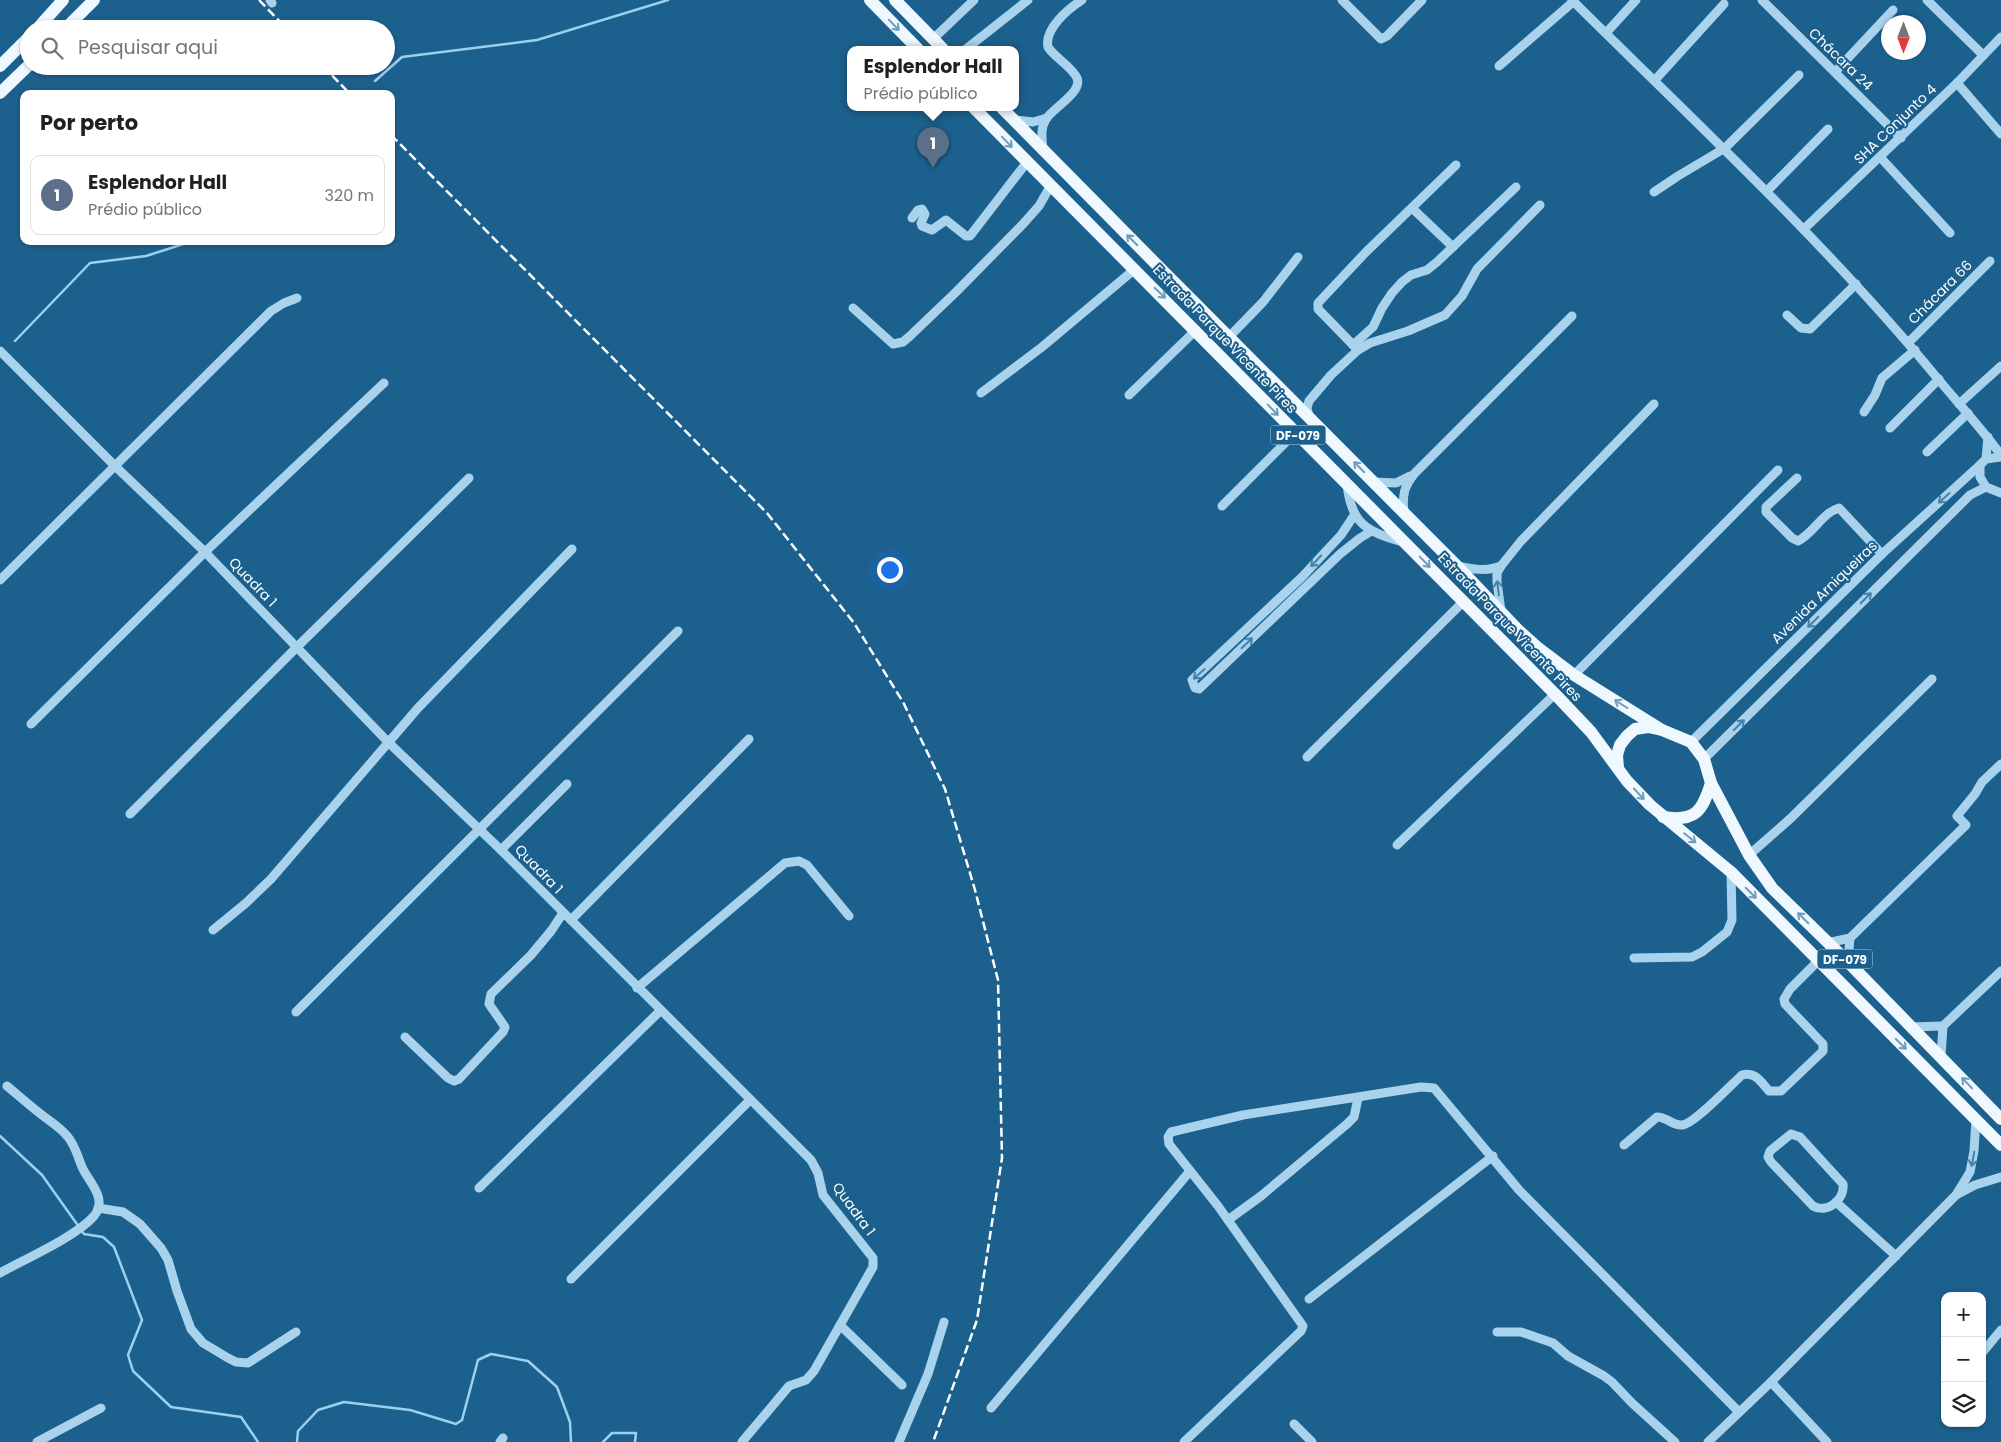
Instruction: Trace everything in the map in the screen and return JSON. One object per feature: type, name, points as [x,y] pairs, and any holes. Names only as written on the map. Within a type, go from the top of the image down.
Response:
[{"type":"main road","points":[[45,20],[63,0]]},
{"type":"main road","points":[[74,20],[94,0]]},
{"type":"main road","points":[[870,0],[915,46]]},
{"type":"main road","points":[[895,0],[940,46]]},
{"type":"main road","points":[[0,66],[20,46]]},
{"type":"main road","points":[[0,93],[20,74]]},
{"type":"main road","name":"Estrada Parque Vicente Pires","points":[[978,111],[1555,694],[1591,732],[1618,768]]},
{"type":"main road","name":"Estrada Parque Vicente Pires","points":[[1005,111],[1537,647],[1574,675],[1662,730]]},
{"type":"main road","points":[[1200,308],[1194,316],[1195,330],[1206,330],[1216,324]]},
{"type":"main road","name":"DF-079","points":[[2000,1117],[1848,962],[1772,888],[1749,855],[1711,783],[1704,759],[1691,742],[1662,730],[1648,727],[1635,729],[1626,736],[1619,750],[1618,768],[1641,796],[1663,817],[1731,872],[2001,1145]]},
{"type":"main road","points":[[1663,817],[1679,820],[1690,817],[1703,804],[1711,783]]},
{"type":"street","points":[[934,39],[974,0]]},
{"type":"street","points":[[970,46],[1028,0]]},
{"type":"street","points":[[1015,120],[1033,122],[1047,118],[1074,92],[1078,85],[1078,80],[1074,74],[1048,47],[1047,38],[1050,31],[1061,18],[1082,0]]},
{"type":"street","points":[[1342,0],[1381,39],[1387,36],[1416,2]]},
{"type":"street","points":[[1606,33],[1636,0]]},
{"type":"street","name":"Chácara 24","points":[[1762,0],[1901,138]]},
{"type":"street","points":[[1927,0],[1983,55]]},
{"type":"street","points":[[1499,66],[1573,1],[1805,228],[1909,342],[1988,437],[2001,456],[1983,462]]},
{"type":"street","points":[[1655,80],[1724,4]]},
{"type":"street","points":[[1835,72],[1894,10]]},
{"type":"street","name":"SHA Conjunto 4","points":[[1805,228],[1958,83],[2001,37]]},
{"type":"street","points":[[1654,192],[1725,148],[1799,75]]},
{"type":"street","points":[[1958,83],[2001,134]]},
{"type":"street","points":[[1043,150],[1042,134],[1047,118]]},
{"type":"street","points":[[1767,191],[1828,129]]},
{"type":"street","points":[[1880,157],[1950,233]]},
{"type":"street","points":[[912,218],[918,210],[922,209],[925,214],[921,223],[922,226],[932,230],[946,220],[966,236],[970,236],[1027,162]]},
{"type":"street","points":[[1356,348],[1318,309],[1318,302],[1366,252],[1456,165]]},
{"type":"street","points":[[853,308],[893,344],[903,342],[930,318],[1023,224],[1039,206],[1051,185]]},
{"type":"street","points":[[1309,416],[1307,408],[1315,393],[1373,327],[1392,293],[1411,275],[1427,270],[1516,187]]},
{"type":"street","points":[[1356,348],[1408,331],[1445,314],[1462,296],[1477,269],[1540,205]]},
{"type":"street","points":[[1412,208],[1453,247]]},
{"type":"street","points":[[1229,337],[1263,302],[1298,257]]},
{"type":"street","name":"Chácara 66","points":[[1909,342],[1990,261]]},
{"type":"street","points":[[981,393],[1042,347],[1135,269]]},
{"type":"street","points":[[1787,315],[1801,328],[1810,329],[1856,284]]},
{"type":"street","points":[[0,580],[272,312],[284,303],[297,298]]},
{"type":"street","points":[[1374,482],[1396,483],[1405,480],[1415,473],[1572,316]]},
{"type":"street","points":[[1129,395],[1195,330]]},
{"type":"street","points":[[1864,412],[1875,395],[1882,378],[1915,350]]},
{"type":"street","name":"Quadra 1","points":[[0,351],[116,467],[205,552],[388,742],[479,828],[811,1160],[818,1173],[823,1195],[873,1258],[872,1267],[810,1376],[806,1380],[791,1384],[784,1390],[742,1442]]},
{"type":"street","points":[[1959,404],[2001,366]]},
{"type":"street","points":[[1890,428],[1939,379]]},
{"type":"street","points":[[31,724],[205,552],[384,383]]},
{"type":"street","points":[[1288,398],[1302,398],[1315,393]]},
{"type":"street","points":[[1501,612],[1497,573],[1501,566],[1521,541],[1654,404]]},
{"type":"street","points":[[1927,452],[1968,413]]},
{"type":"street","points":[[1222,506],[1296,432]]},
{"type":"street","points":[[1986,487],[1980,477],[1988,437]]},
{"type":"street","name":"Avenida Arniqueiras","points":[[1691,742],[1882,554],[1983,462]]},
{"type":"street","points":[[1574,675],[1778,470]]},
{"type":"street","points":[[1404,512],[1403,494],[1415,473]]},
{"type":"street","points":[[130,814],[297,646],[469,478]]},
{"type":"street","points":[[1797,478],[1766,507],[1766,512],[1792,538],[1798,540],[1804,538],[1832,510],[1839,508],[1882,554]]},
{"type":"street","points":[[1347,484],[1348,498],[1355,514],[1370,532],[1406,543]]},
{"type":"street","points":[[1704,759],[1970,494],[1986,487],[2000,491]]},
{"type":"street","points":[[1305,580],[1330,546],[1349,525],[1355,514]]},
{"type":"street","points":[[1260,625],[1192,680],[1195,688],[1199,688],[1305,580],[1370,532]]},
{"type":"street","points":[[1330,546],[1340,554]]},
{"type":"street","points":[[213,930],[272,879],[418,708],[572,549]]},
{"type":"street","points":[[1457,566],[1493,569],[1501,566]]},
{"type":"street","points":[[1307,757],[1464,601]]},
{"type":"street","points":[[296,1012],[678,631]]},
{"type":"street","points":[[1749,855],[1791,818],[1932,679]]},
{"type":"street","points":[[1397,846],[1555,694]]},
{"type":"street","points":[[571,920],[748,739]]},
{"type":"street","points":[[1827,943],[1850,938],[1966,824],[1957,816],[1982,782],[2001,764]]},
{"type":"street","points":[[501,850],[566,784]]},
{"type":"street","points":[[637,988],[785,863],[799,861],[807,865],[849,916]]},
{"type":"street","points":[[1634,958],[1692,957],[1702,952],[1727,932],[1732,920],[1731,872]]},
{"type":"street","points":[[405,1037],[448,1078],[459,1079],[503,1032],[505,1027],[489,1004],[491,994],[531,955],[563,913]]},
{"type":"street","points":[[1848,962],[1850,938]]},
{"type":"street","points":[[1624,1145],[1657,1117],[1666,1118],[1676,1125],[1688,1124],[1742,1075],[1751,1074],[1756,1076],[1769,1091],[1781,1091],[1824,1051],[1823,1044],[1785,1004],[1784,999],[1790,989],[1818,961]]},
{"type":"street","points":[[1910,1027],[1943,1026],[2001,971]]},
{"type":"street","points":[[479,1188],[660,1011]]},
{"type":"street","points":[[1941,1056],[1943,1026]]},
{"type":"street","points":[[0,1273],[61,1240],[93,1217],[98,1208],[97,1193],[83,1169],[77,1151],[69,1138],[59,1127],[7,1086]]},
{"type":"street","points":[[1184,1442],[1301,1331],[1303,1326],[1228,1220],[1169,1144],[1168,1137],[1173,1131],[1243,1115],[1422,1087],[1434,1088],[1524,1195],[1739,1412]]},
{"type":"street","points":[[1228,1220],[1261,1196],[1347,1124],[1354,1117],[1358,1098]]},
{"type":"street","points":[[571,1279],[750,1100]]},
{"type":"street","points":[[1708,1442],[1771,1382],[1956,1195],[1970,1172],[1974,1151],[1976,1119]]},
{"type":"street","points":[[1791,1134],[1800,1137],[1843,1184],[1843,1193],[1836,1202],[1824,1209],[1813,1206],[1771,1162],[1768,1157],[1770,1151],[1791,1134]]},
{"type":"street","points":[[1309,1299],[1493,1156]]},
{"type":"street","points":[[991,1408],[1190,1171]]},
{"type":"street","points":[[1956,1195],[1975,1185],[2001,1177]]},
{"type":"street","points":[[1836,1202],[1896,1256]]},
{"type":"street","points":[[98,1208],[123,1212],[140,1224],[161,1248],[168,1260],[176,1291],[191,1329],[203,1343],[236,1362],[248,1363],[296,1332]]},
{"type":"street","points":[[898,1442],[928,1374],[944,1322]]},
{"type":"street","points":[[840,1325],[902,1385]]},
{"type":"street","points":[[1986,1348],[2001,1330]]},
{"type":"street","points":[[1497,1332],[1520,1332],[1553,1343],[1568,1356],[1612,1382],[1632,1404],[1675,1442]]},
{"type":"street","points":[[1771,1382],[1827,1442]]},
{"type":"street","points":[[37,1442],[100,1408]]},
{"type":"street","points":[[1294,1424],[1312,1442]]},
{"type":"waterway","points":[[395,63],[402,57],[537,40],[668,0]]},
{"type":"waterway","points":[[375,81],[382,75]]},
{"type":"waterway","points":[[15,341],[90,263],[146,256],[180,245]]},
{"type":"waterway","points":[[0,1136],[42,1175],[84,1234],[103,1237],[114,1247],[142,1320],[128,1355],[133,1371],[171,1407],[241,1417],[258,1442]]},
{"type":"waterway","points":[[297,1442],[298,1431],[318,1410],[344,1402],[410,1410],[456,1424],[462,1420],[478,1360],[491,1354],[528,1361],[557,1387],[570,1422],[571,1442]]},
{"type":"waterway","points":[[603,1442],[612,1433],[636,1433],[635,1442]]},
{"type":"railway","points":[[259,0],[278,20]]},
{"type":"railway","points":[[332,75],[346,90]]},
{"type":"railway","points":[[395,139],[767,513],[854,623],[903,702],[945,789],[975,890],[998,980],[1002,1158],[977,1320],[933,1442]]},
{"type":"place","name":"Esplendor Hall","points":[[933,168]]}]
